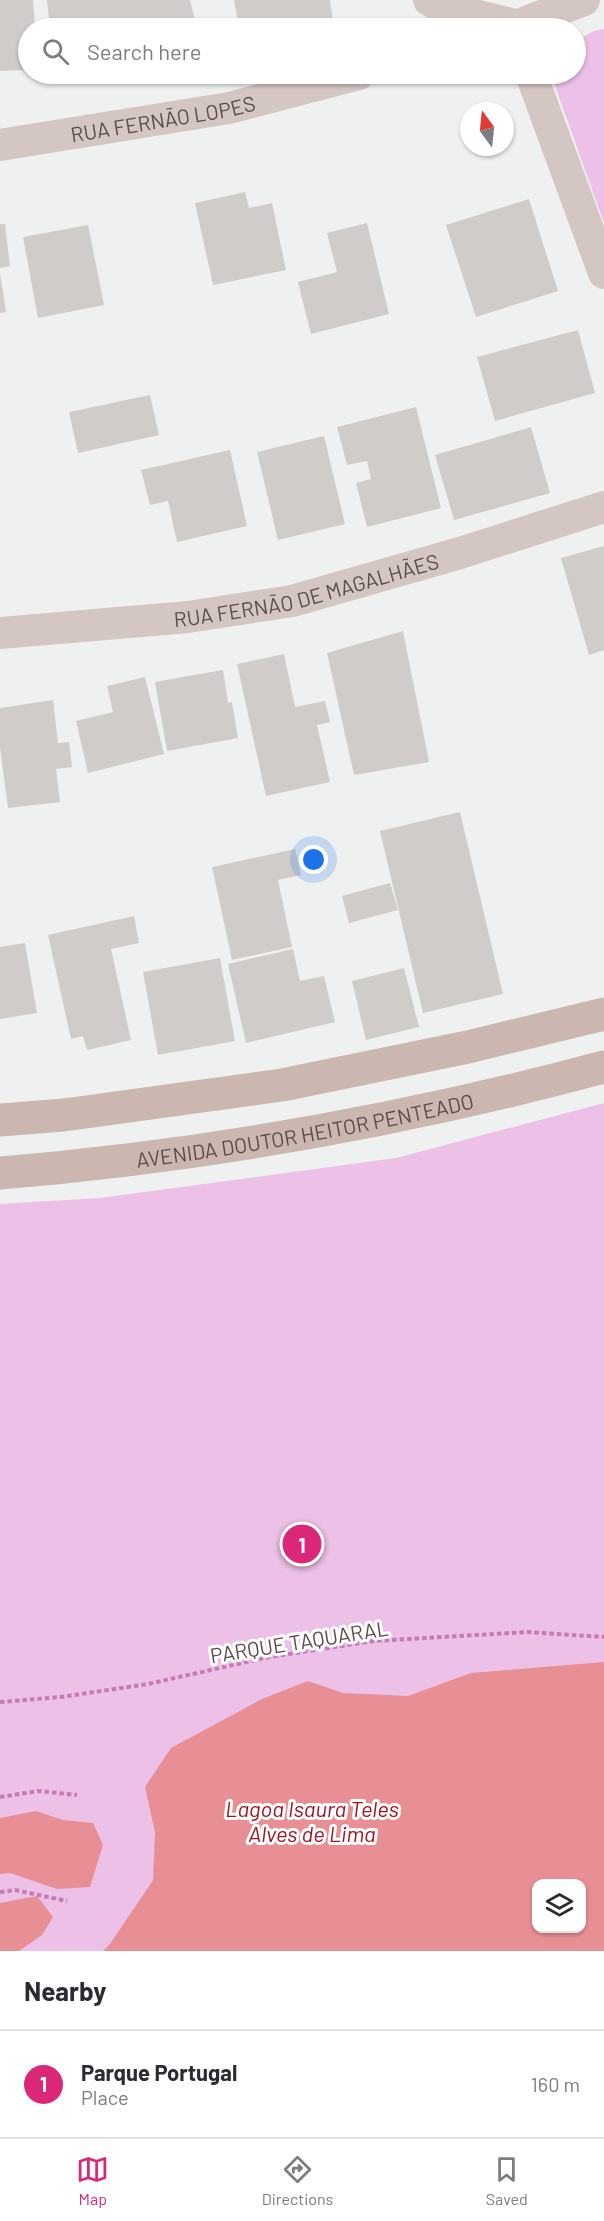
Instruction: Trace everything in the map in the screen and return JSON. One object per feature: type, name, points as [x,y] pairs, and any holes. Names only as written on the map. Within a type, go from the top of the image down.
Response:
[{"type":"main road","points":[[0,1120],[64,1115],[282,1085],[468,1047],[604,1014]]},
{"type":"main road","name":"AVENIDA DOUTOR HEITOR PENTEADO","points":[[0,1173],[294,1137],[416,1113],[604,1067]]},
{"type":"street","points":[[429,0],[441,7],[480,18]]},
{"type":"street","points":[[540,18],[584,0]]},
{"type":"street","name":"RUA FERNÃO LOPES","points":[[0,145],[229,108],[321,84]]},
{"type":"street","points":[[535,84],[604,273]]},
{"type":"street","name":"RUA FERNÃO DE MAGALHÃES","points":[[0,633],[188,617],[292,600],[460,553],[604,507]]},
{"type":"path","name":"PARQUE TAQUARAL","points":[[0,1702],[61,1697],[148,1684],[269,1657],[374,1641],[528,1632],[604,1637]]},
{"type":"path","points":[[0,1797],[39,1791],[77,1795]]},
{"type":"path","points":[[0,1892],[15,1890],[67,1901]]},
{"type":"shaded area","points":[[604,29],[604,223],[554,84],[586,84],[586,35]]},
{"type":"shaded area","points":[[604,1103],[604,1951],[0,1951],[0,1204],[100,1198],[396,1158]]},
{"type":"water","name":"Lagoa Isaura Teles Alves de Lima","points":[[604,1662],[604,1951],[103,1951],[153,1880],[155,1832],[145,1787],[171,1748],[262,1699],[308,1681],[343,1693],[408,1696],[471,1673]]},
{"type":"water","points":[[36,1811],[63,1820],[93,1823],[103,1845],[90,1887],[57,1889],[10,1873],[0,1874],[0,1818]]},
{"type":"water","points":[[37,1896],[53,1917],[42,1935],[19,1951],[0,1951],[0,1903]]},
{"type":"building","points":[[0,0],[33,0],[34,18],[18,18],[18,70],[0,71]]},
{"type":"building","points":[[47,0],[190,0],[194,18],[49,18]]},
{"type":"building","points":[[234,0],[330,0],[333,18],[237,18]]},
{"type":"building","points":[[245,192],[249,208],[272,203],[286,270],[213,285],[195,203]]},
{"type":"building","points":[[529,199],[558,291],[476,317],[446,225]]},
{"type":"building","points":[[367,223],[389,314],[311,334],[298,282],[337,272],[327,233]]},
{"type":"building","points":[[0,224],[5,224],[10,266],[0,268]]},
{"type":"building","points":[[88,225],[104,305],[38,318],[23,237]]},
{"type":"building","points":[[0,273],[6,312],[0,313]]},
{"type":"building","points":[[578,330],[595,393],[495,421],[477,357]]},
{"type":"building","points":[[150,395],[159,435],[78,453],[69,412]]},
{"type":"building","points":[[416,407],[441,508],[367,527],[356,483],[371,479],[367,461],[347,465],[337,427]]},
{"type":"building","points":[[531,427],[550,493],[454,520],[435,455]]},
{"type":"building","points":[[324,436],[345,524],[278,540],[257,452]]},
{"type":"building","points":[[230,450],[247,526],[177,542],[168,501],[150,505],[141,470]]},
{"type":"building","points":[[604,546],[604,650],[589,655],[561,558]]},
{"type":"building","points":[[403,631],[429,762],[354,775],[327,653]]},
{"type":"building","points":[[284,654],[295,707],[325,701],[330,722],[317,725],[330,782],[266,796],[237,664]]},
{"type":"building","points":[[223,670],[228,703],[232,702],[238,738],[167,751],[155,682]]},
{"type":"building","points":[[145,677],[164,754],[88,773],[76,721],[113,712],[107,686]]},
{"type":"building","points":[[53,700],[58,743],[69,742],[72,767],[56,769],[60,802],[8,808],[0,748],[0,708]]},
{"type":"building","points":[[460,812],[503,994],[423,1013],[380,831]]},
{"type":"building","points":[[295,849],[301,875],[278,880],[292,947],[232,960],[212,867]]},
{"type":"building","points":[[390,883],[398,910],[349,923],[342,896]]},
{"type":"building","points":[[134,916],[139,943],[111,949],[131,1040],[87,1050],[83,1036],[71,1039],[48,935]]},
{"type":"building","points":[[25,943],[37,1013],[0,1019],[0,947]]},
{"type":"building","points":[[293,949],[300,981],[324,976],[335,1022],[246,1043],[228,964]]},
{"type":"building","points":[[220,958],[235,1041],[158,1055],[143,972]]},
{"type":"building","points":[[404,968],[419,1027],[366,1040],[352,981]]},
{"type":"place","name":"Parque Portugal","points":[[302,1544]]}]
